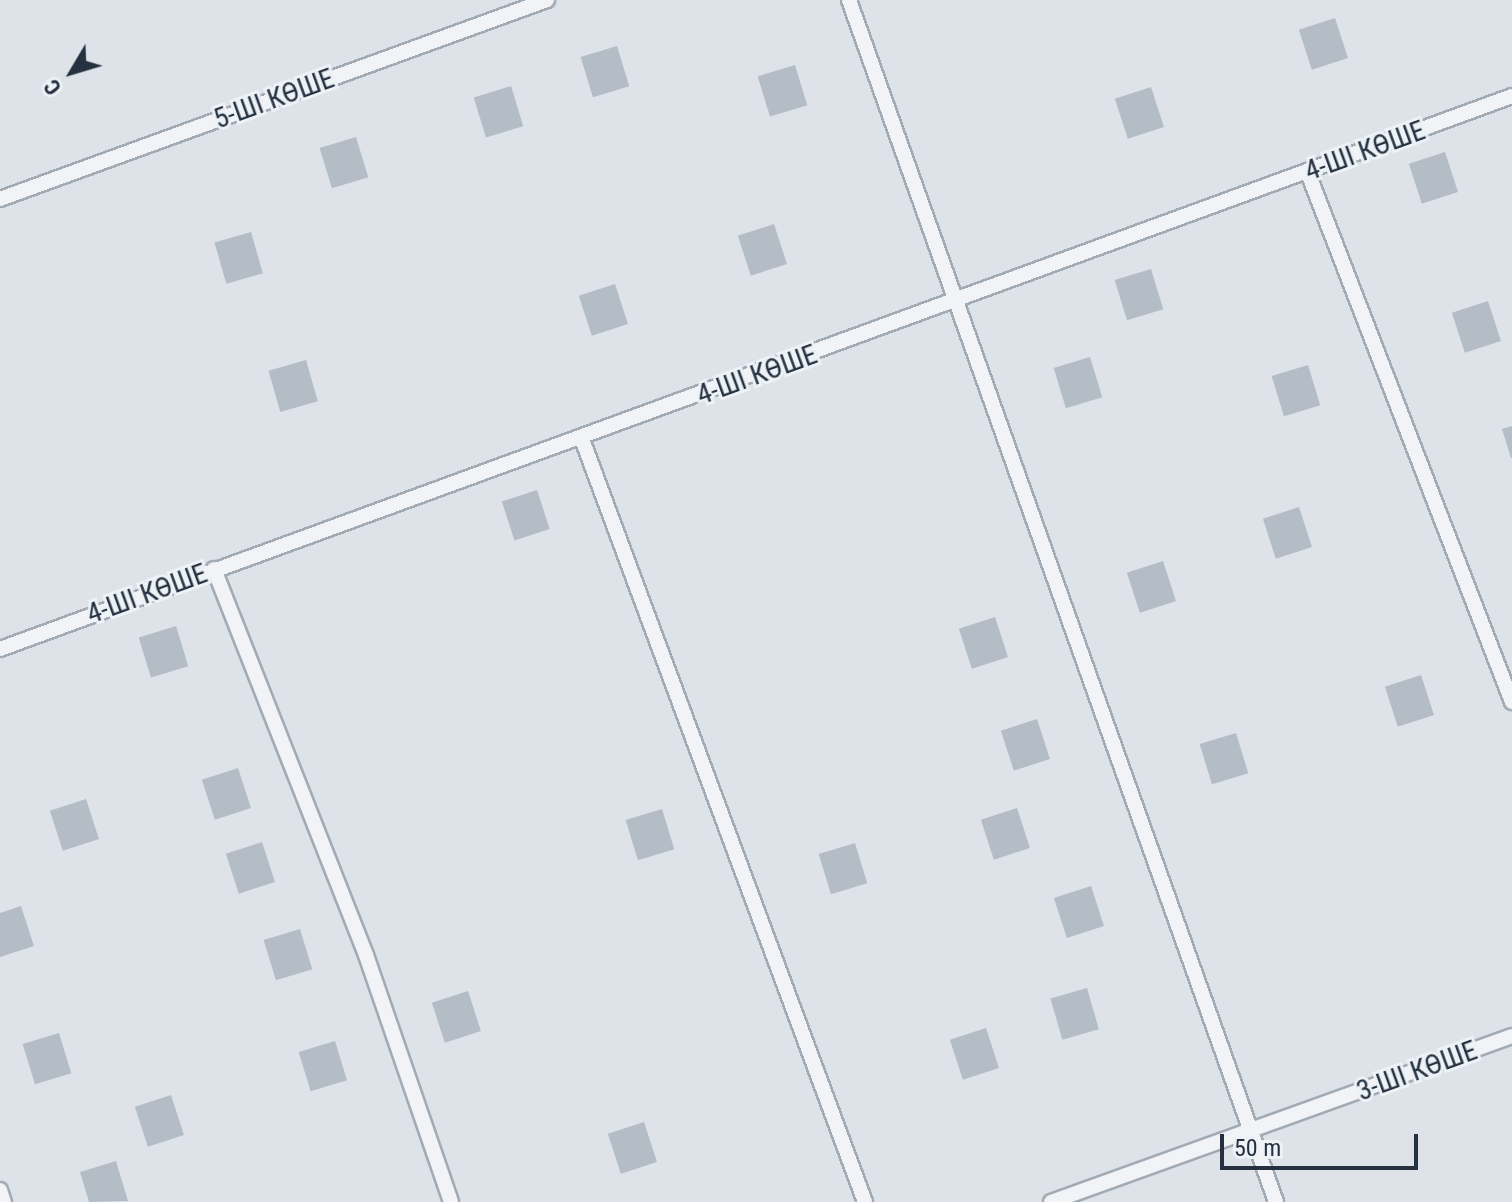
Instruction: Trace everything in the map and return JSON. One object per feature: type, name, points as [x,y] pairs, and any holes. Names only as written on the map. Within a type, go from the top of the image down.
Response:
[{"type":"lane","name":"5-ШІ КӨШЕ","points":[[0,199],[547,0]]},
{"type":"lane","points":[[849,0],[952,304],[1248,1132],[1276,1202]]},
{"type":"lane","name":"4-ШІ КӨШЕ","points":[[0,649],[952,304],[1512,96]]},
{"type":"lane","points":[[1308,173],[1512,702]]},
{"type":"lane","points":[[582,439],[865,1202]]},
{"type":"lane","points":[[214,569],[366,955],[451,1202]]},
{"type":"lane","name":"3-ШІ КӨШЕ","points":[[1051,1202],[1512,1036]]},
{"type":"lane","points":[[0,1190],[4,1202]]},
{"type":"building","points":[[1335,18],[1348,58],[1312,70],[1299,30]]},
{"type":"building","points":[[617,46],[629,86],[593,97],[581,57]]},
{"type":"building","points":[[795,65],[807,105],[770,117],[758,76]]},
{"type":"building","points":[[511,86],[523,126],[486,138],[474,97]]},
{"type":"building","points":[[1151,87],[1164,127],[1128,139],[1115,99]]},
{"type":"building","points":[[356,137],[368,177],[332,188],[320,148]]},
{"type":"building","points":[[1445,152],[1458,192],[1422,204],[1409,164]]},
{"type":"building","points":[[774,224],[787,264],[751,276],[738,236]]},
{"type":"building","points":[[251,232],[263,273],[226,284],[214,242]]},
{"type":"building","points":[[1151,269],[1163,309],[1127,320],[1115,280]]},
{"type":"building","points":[[615,284],[628,324],[592,336],[579,296]]},
{"type":"building","points":[[1488,301],[1501,341],[1465,353],[1452,313]]},
{"type":"building","points":[[1090,357],[1102,397],[1066,408],[1054,368]]},
{"type":"building","points":[[306,360],[318,401],[280,412],[269,371]]},
{"type":"building","points":[[1308,365],[1320,405],[1284,416],[1272,376]]},
{"type":"building","points":[[1512,426],[1512,458],[1511,458],[1502,429]]},
{"type":"building","points":[[537,490],[550,529],[514,540],[502,501]]},
{"type":"building","points":[[1299,507],[1312,547],[1276,559],[1263,519]]},
{"type":"building","points":[[1163,561],[1176,601],[1140,613],[1127,573]]},
{"type":"building","points":[[995,617],[1008,657],[972,669],[959,629]]},
{"type":"building","points":[[176,626],[188,666],[151,678],[139,637]]},
{"type":"building","points":[[1421,675],[1434,715],[1398,727],[1385,687]]},
{"type":"building","points":[[1037,719],[1050,759],[1014,771],[1001,731]]},
{"type":"building","points":[[1236,733],[1248,773],[1212,784],[1200,744]]},
{"type":"building","points":[[238,768],[251,808],[215,820],[202,780]]},
{"type":"building","points":[[86,799],[99,839],[63,851],[50,811]]},
{"type":"building","points":[[1017,808],[1030,848],[994,860],[981,820]]},
{"type":"building","points":[[662,809],[674,849],[638,860],[626,820]]},
{"type":"building","points":[[262,842],[275,882],[239,894],[226,854]]},
{"type":"building","points":[[855,843],[867,883],[831,894],[819,854]]},
{"type":"building","points":[[1091,886],[1104,926],[1067,938],[1054,898]]},
{"type":"building","points":[[21,906],[34,946],[0,957],[0,913]]},
{"type":"building","points":[[300,929],[312,969],[276,980],[264,940]]},
{"type":"building","points":[[1087,988],[1099,1029],[1062,1040],[1050,998]]},
{"type":"building","points":[[468,991],[481,1031],[445,1043],[432,1003]]},
{"type":"building","points":[[986,1028],[999,1068],[963,1080],[950,1040]]},
{"type":"building","points":[[59,1033],[71,1073],[35,1084],[23,1044]]},
{"type":"building","points":[[335,1041],[347,1080],[311,1091],[299,1052]]},
{"type":"building","points":[[171,1095],[184,1135],[148,1147],[135,1107]]},
{"type":"building","points":[[644,1122],[657,1162],[621,1174],[608,1134]]},
{"type":"building","points":[[116,1161],[128,1201],[89,1202],[80,1172]]}]
